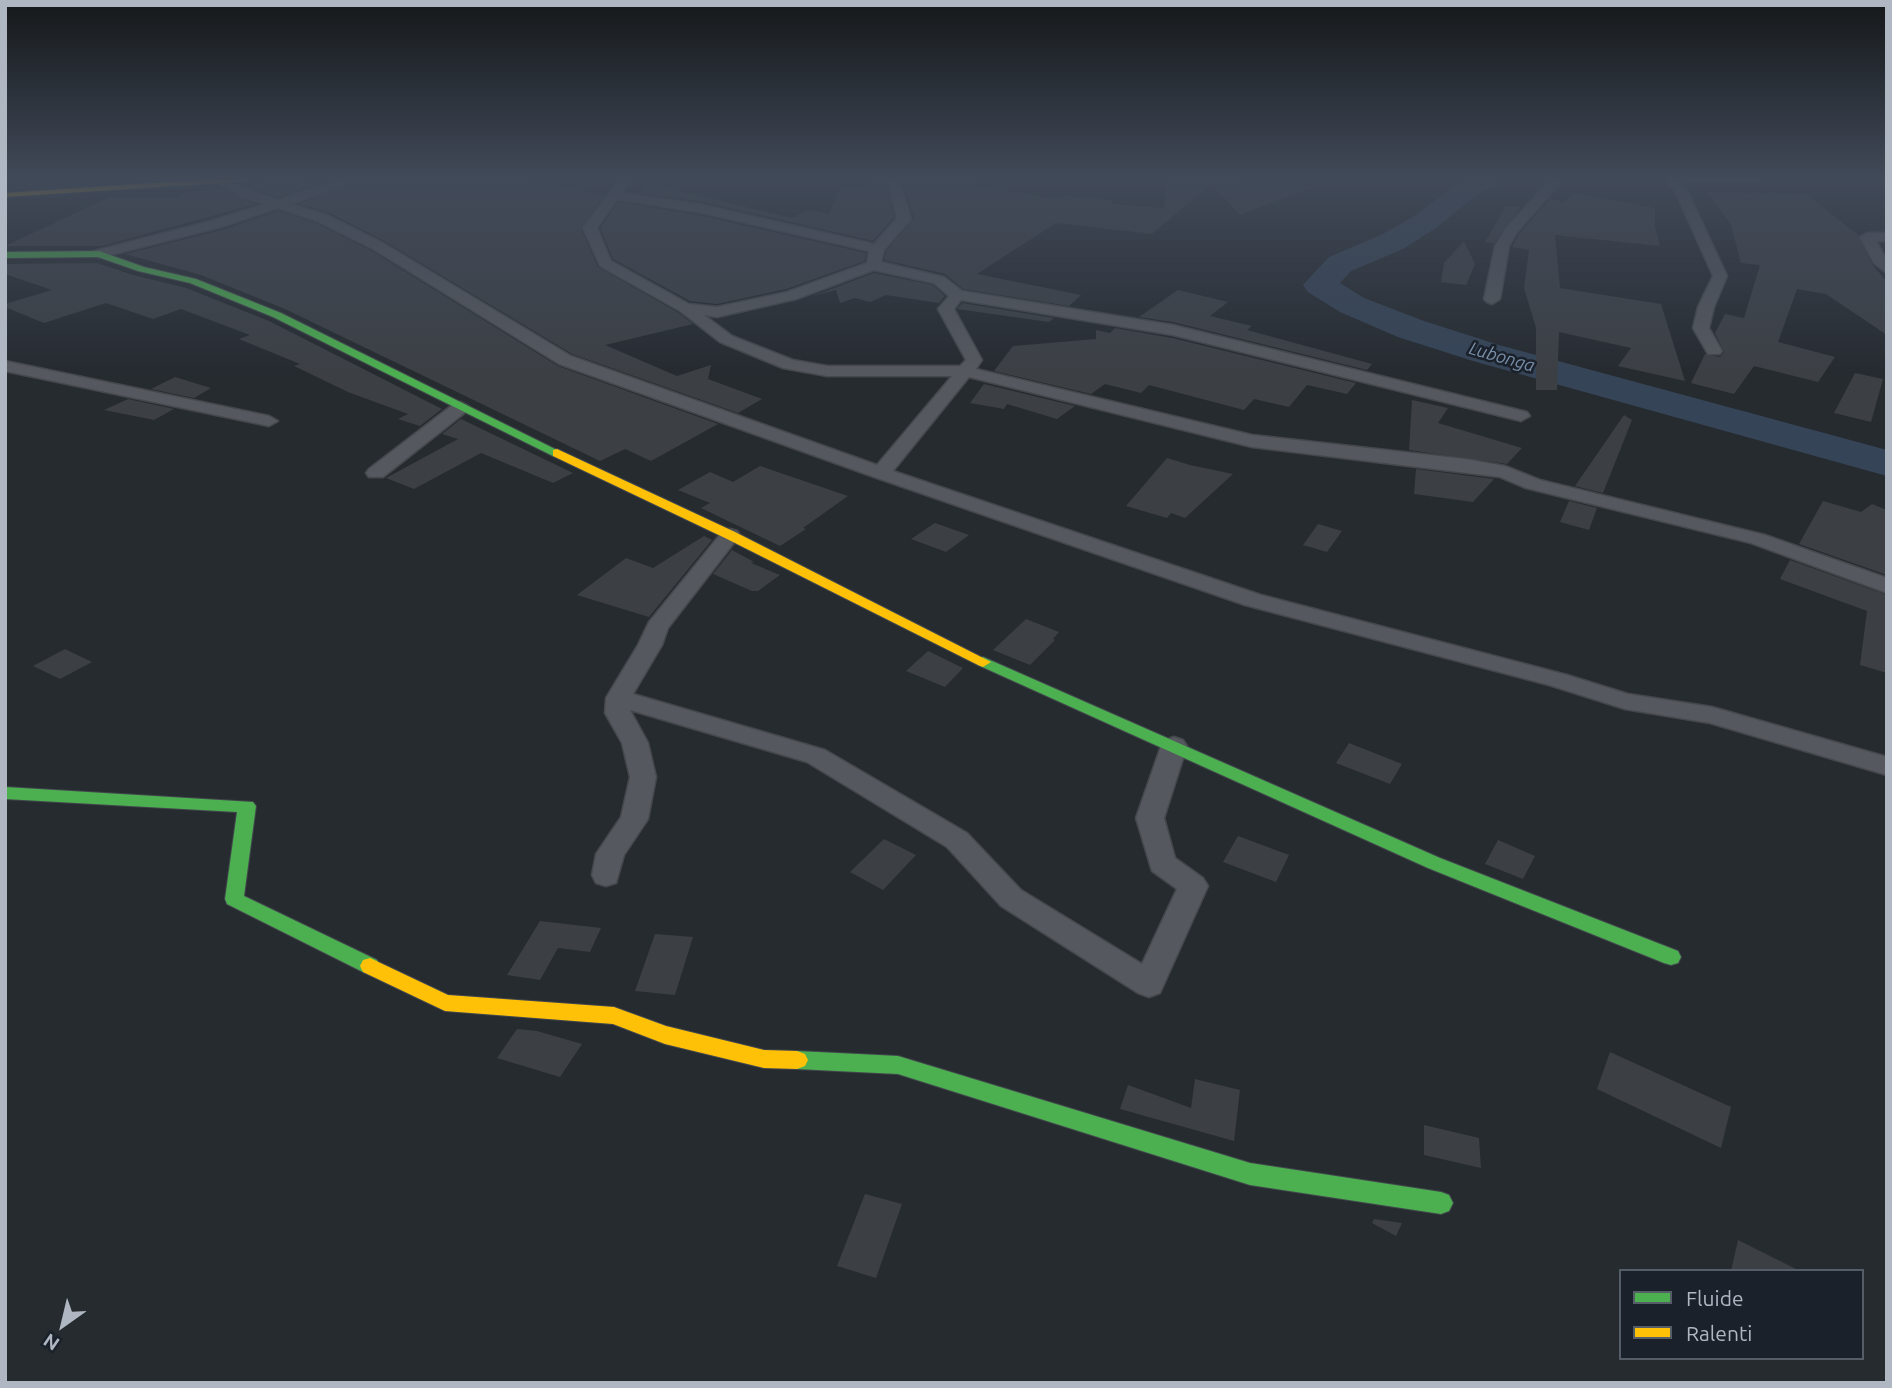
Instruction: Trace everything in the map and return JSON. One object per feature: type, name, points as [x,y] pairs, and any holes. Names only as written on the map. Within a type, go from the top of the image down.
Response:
[{"type":"street","points":[[5,256],[99,254],[139,244]]},
{"type":"street","points":[[374,244],[565,360],[881,473],[1253,600],[1558,680],[1625,701],[1712,715],[1887,766]]},
{"type":"street","points":[[597,244],[606,263],[685,308],[726,339],[789,364],[827,371],[965,371],[1252,441],[1466,465],[1505,472],[1533,484],[1758,539],[1887,586]]},
{"type":"street","points":[[828,244],[939,280],[957,295],[1173,330],[1521,416]]},
{"type":"street","points":[[685,308],[717,312],[791,296],[875,257],[885,244]]},
{"type":"street","points":[[1492,299],[1503,244]]},
{"type":"street","points":[[1705,244],[1720,276],[1706,307],[1701,328],[1714,351]]},
{"type":"street","points":[[1871,244],[1887,269]]},
{"type":"street","points":[[99,254],[141,269],[193,281],[277,315],[461,407],[730,535],[962,653],[1434,863],[1671,957]]},
{"type":"street","points":[[881,473],[974,360],[946,309],[957,295]]},
{"type":"street","points":[[5,366],[270,421]]},
{"type":"street","points":[[376,473],[461,407]]},
{"type":"street","points":[[606,875],[610,854],[634,819],[643,777],[635,743],[617,713],[618,698],[657,627],[730,535]]},
{"type":"street","points":[[618,698],[816,756],[957,840],[1011,898],[1149,984],[1193,886],[1162,864],[1150,818],[1174,746]]},
{"type":"street","points":[[5,793],[247,806],[234,899],[445,1003],[614,1016],[665,1035],[764,1059],[898,1065],[1250,1174],[1441,1203]]},
{"type":"building","points":[[10,244],[110,244],[102,246],[5,246]]},
{"type":"building","points":[[166,244],[358,244],[558,366],[718,424],[651,461],[625,449],[600,461],[285,309],[201,275],[125,254]]},
{"type":"building","points":[[389,244],[588,244],[598,267],[679,313],[693,324],[605,345],[677,376],[711,365],[708,379],[762,399],[738,413],[572,354]]},
{"type":"building","points":[[607,244],[825,244],[866,253],[865,261],[786,289],[717,304],[690,301],[613,259]]},
{"type":"building","points":[[892,244],[1024,244],[977,274],[1081,295],[1069,306],[963,289],[945,274],[884,260],[886,251]]},
{"type":"building","points":[[1461,244],[1465,244],[1475,264],[1466,285],[1441,282],[1444,263]]},
{"type":"building","points":[[1514,244],[1556,244],[1560,288],[1661,304],[1685,381],[1618,366],[1631,348],[1559,332],[1557,390],[1536,390],[1536,328],[1524,288],[1529,250],[1512,247]]},
{"type":"building","points":[[1736,244],[1862,244],[1872,264],[1887,282],[1887,335],[1826,294],[1797,289],[1778,342],[1835,357],[1818,382],[1754,366],[1734,394],[1691,383],[1705,354],[1720,357],[1724,352],[1715,333],[1725,314],[1744,318],[1760,265],[1741,263]]},
{"type":"building","points":[[97,263],[186,288],[269,321],[442,409],[420,426],[398,419],[408,414],[348,392],[294,366],[300,364],[239,339],[250,335],[181,309],[153,319],[106,303],[44,323],[5,307],[5,304],[52,290],[5,274],[5,264]]},
{"type":"building","points":[[874,273],[933,285],[945,296],[939,303],[886,295],[870,302],[855,298],[840,303],[836,290],[813,296]]},
{"type":"building","points":[[1178,290],[1228,302],[1210,316],[1252,326],[1247,330],[1372,364],[1367,370],[1173,322],[1139,317]]},
{"type":"building","points":[[962,303],[1054,318],[1049,322],[957,309]]},
{"type":"building","points":[[1115,328],[1172,338],[1356,383],[1347,394],[1307,385],[1289,407],[1254,399],[1244,410],[1149,385],[1141,393],[1105,384],[1091,394],[994,371],[1013,346],[1096,339],[1096,330],[1110,333]]},
{"type":"building","points":[[1855,373],[1883,379],[1871,422],[1834,413]]},
{"type":"building","points":[[175,377],[211,388],[194,398],[151,389]]},
{"type":"building","points":[[984,384],[1075,406],[1057,419],[1007,404],[1004,409],[970,403]]},
{"type":"building","points":[[128,399],[174,409],[154,420],[104,410]]},
{"type":"building","points":[[1412,400],[1448,408],[1438,423],[1522,448],[1507,464],[1409,450]]},
{"type":"building","points":[[1624,415],[1632,420],[1603,493],[1575,486]]},
{"type":"building","points":[[461,419],[573,473],[553,483],[481,453],[414,489],[386,478],[458,439],[442,434]]},
{"type":"building","points":[[1167,458],[1233,474],[1185,518],[1171,513],[1167,518],[1126,506]]},
{"type":"building","points":[[760,466],[848,496],[780,546],[701,508],[710,503],[678,490],[710,472],[733,482]]},
{"type":"building","points":[[1416,469],[1494,479],[1473,502],[1414,494]]},
{"type":"building","points":[[1569,501],[1597,508],[1589,530],[1560,522]]},
{"type":"building","points":[[1823,501],[1861,512],[1872,504],[1887,510],[1887,575],[1799,544]]},
{"type":"building","points":[[935,523],[969,535],[946,552],[911,539]]},
{"type":"building","points":[[1318,524],[1342,531],[1327,552],[1303,545]]},
{"type":"building","points":[[704,536],[712,540],[649,617],[577,595],[626,558],[653,568]]},
{"type":"building","points":[[732,550],[754,562],[751,563],[780,575],[758,591],[752,591],[713,574]]},
{"type":"building","points":[[1790,560],[1887,595],[1887,673],[1860,665],[1867,611],[1780,579]]},
{"type":"building","points":[[1026,619],[1059,632],[1053,639],[1055,640],[1030,665],[993,650]]},
{"type":"building","points":[[65,649],[92,662],[60,679],[33,666]]},
{"type":"building","points":[[928,651],[963,668],[945,687],[906,671]]},
{"type":"building","points":[[1349,743],[1402,764],[1390,784],[1336,763]]},
{"type":"building","points":[[1238,836],[1289,855],[1276,882],[1223,862]]},
{"type":"building","points":[[884,839],[916,855],[883,890],[850,872]]},
{"type":"building","points":[[1498,840],[1535,856],[1523,879],[1485,864]]},
{"type":"building","points":[[540,921],[601,928],[590,952],[558,948],[540,980],[507,975]]},
{"type":"building","points":[[655,934],[693,937],[675,995],[635,991]]},
{"type":"building","points":[[517,1029],[537,1031],[582,1044],[560,1077],[497,1058]]},
{"type":"building","points":[[1610,1052],[1731,1107],[1721,1148],[1597,1089]]},
{"type":"building","points":[[1195,1079],[1240,1090],[1234,1141],[1120,1109],[1128,1085],[1191,1108]]},
{"type":"building","points":[[1424,1125],[1479,1138],[1481,1168],[1424,1155]]},
{"type":"building","points":[[865,1194],[902,1204],[876,1278],[837,1266]]},
{"type":"building","points":[[1374,1219],[1402,1223],[1396,1236],[1372,1223]]},
{"type":"building","points":[[1738,1240],[1796,1269],[1731,1269]]},
{"type":"waterway","name":"Lubonga","points":[[1388,244],[1340,264],[1320,285],[1352,305],[1411,329],[1486,353],[1887,463]]},
{"type":"traffic: fast","points":[[5,255],[99,254],[141,269],[193,281],[277,315],[557,453]]},
{"type":"traffic: fast","points":[[983,662],[1434,863],[1671,957]]},
{"type":"traffic: fast","points":[[5,793],[247,806],[234,899],[370,966]]},
{"type":"traffic: fast","points":[[797,1060],[898,1065],[1250,1174],[1441,1203]]},
{"type":"traffic: slow","points":[[557,453],[730,535],[983,662]]},
{"type":"traffic: slow","points":[[370,966],[445,1003],[614,1016],[665,1035],[764,1059],[797,1060]]}]
